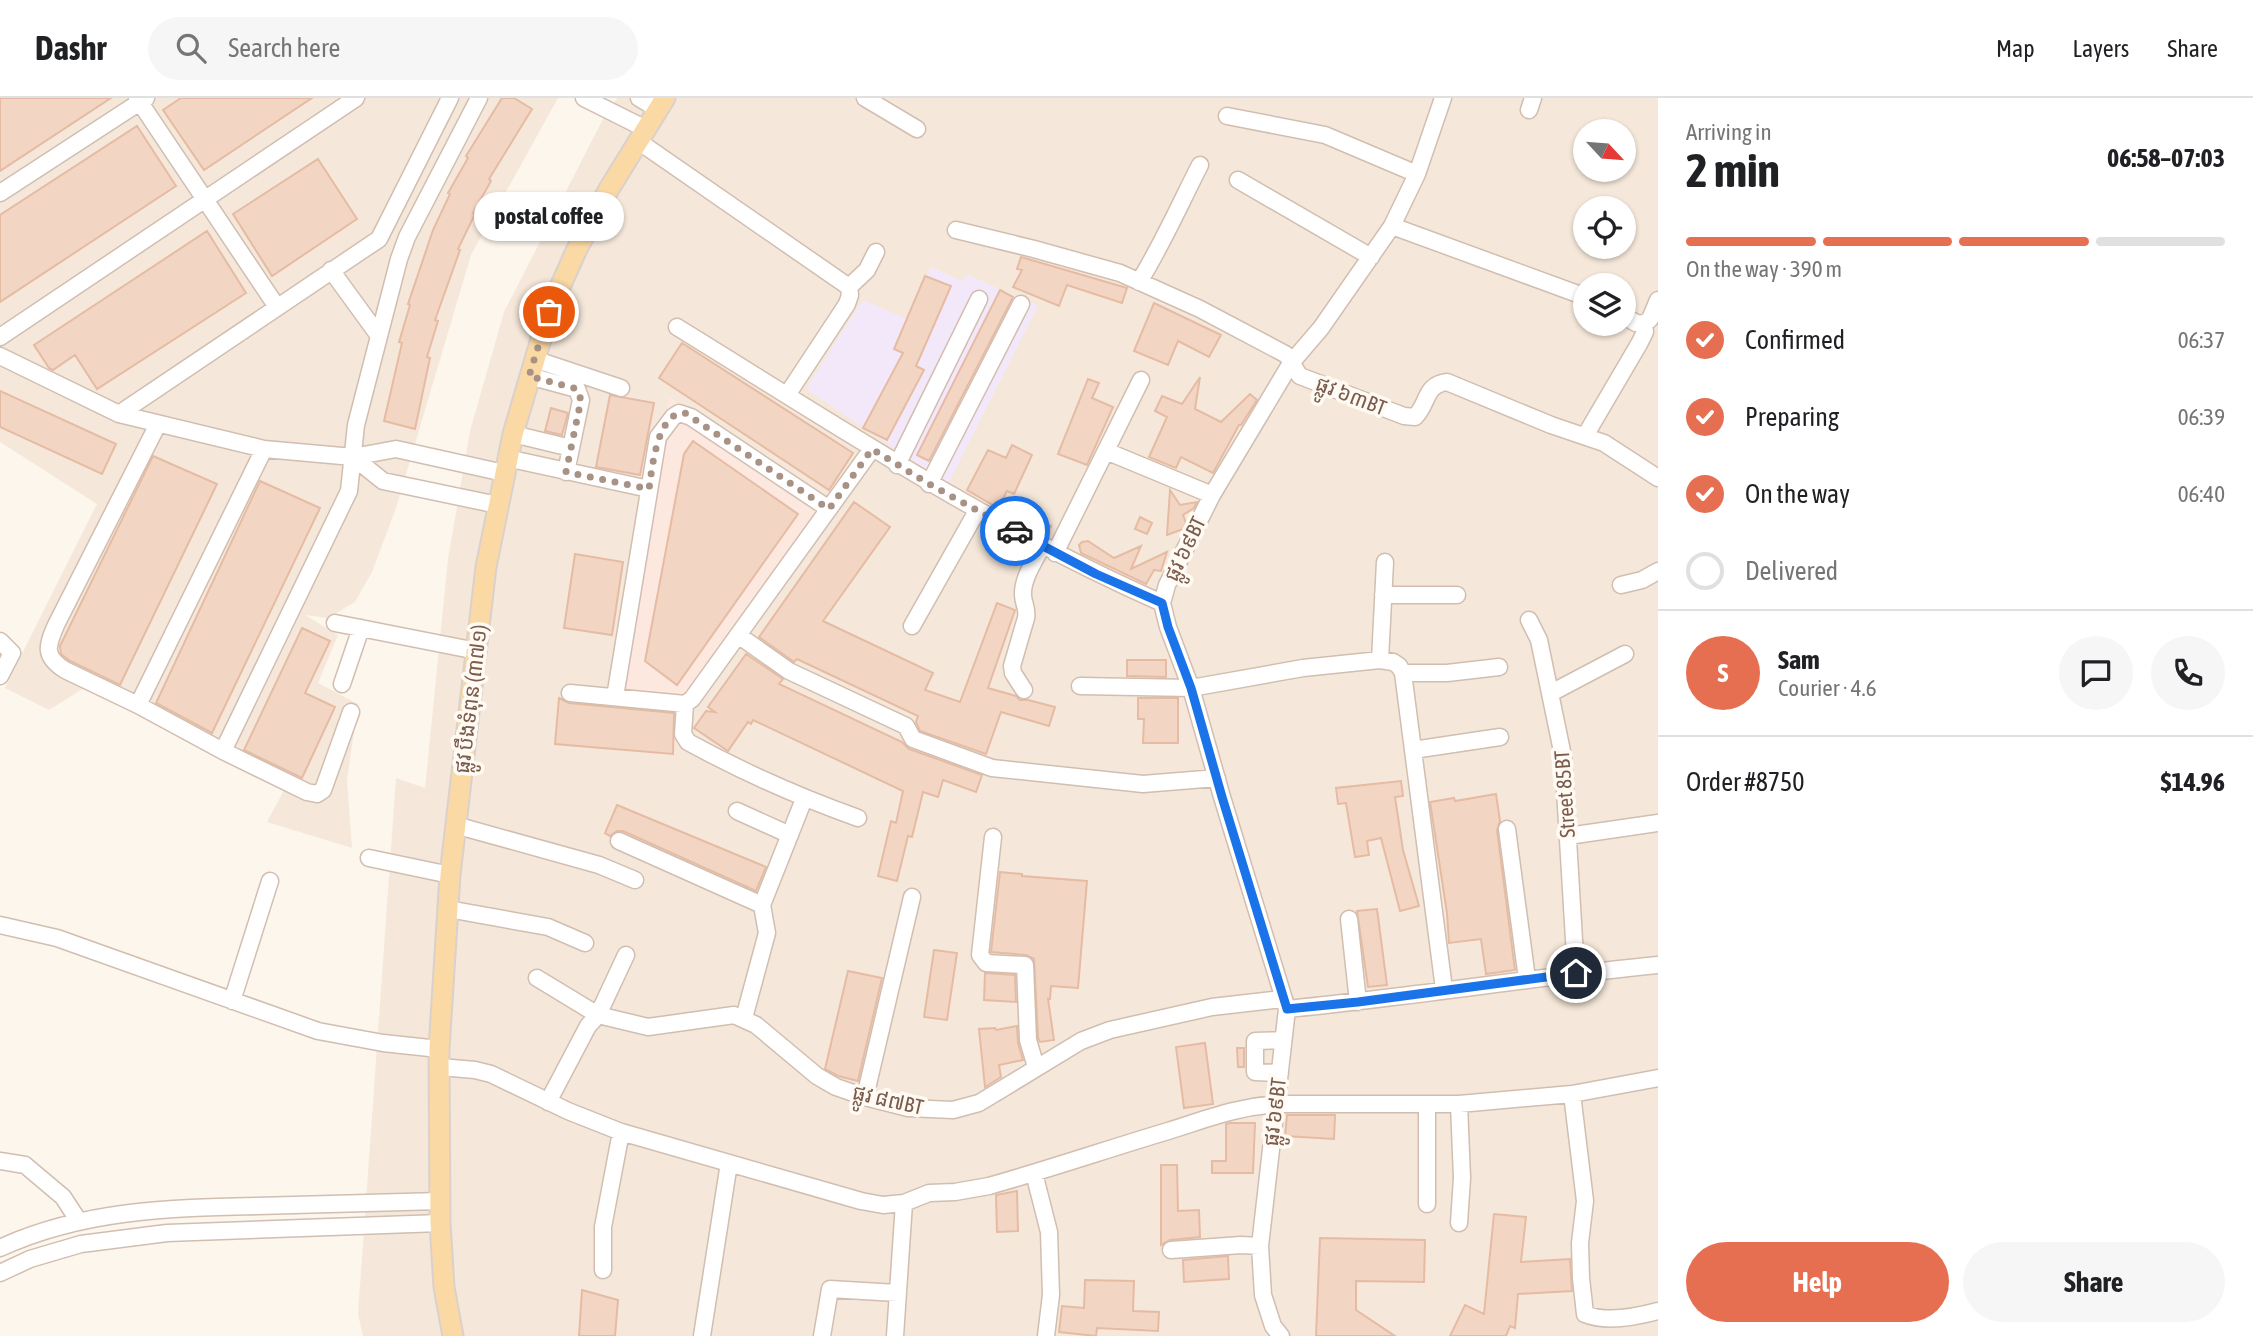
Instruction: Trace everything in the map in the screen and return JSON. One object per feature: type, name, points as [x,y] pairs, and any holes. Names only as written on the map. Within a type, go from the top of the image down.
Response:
[{"type":"main road","name":"ផ្លូវ បឹងទំពុន (៣៧១)","points":[[453,1336],[444,1287],[440,1223],[440,1058],[450,875],[486,567],[513,434],[549,312],[576,251],[661,103]]},
{"type":"street","points":[[0,337],[356,98]]},
{"type":"street","points":[[119,414],[379,239],[450,98]]},
{"type":"street","points":[[223,751],[349,491],[356,425],[399,259],[407,237],[479,98]]},
{"type":"street","points":[[584,98],[642,135],[849,286],[847,304],[787,395]]},
{"type":"street","points":[[639,98],[661,103]]},
{"type":"street","points":[[865,98],[917,129]]},
{"type":"street","name":"ផ្លូវ ៦៩BT","points":[[1281,1336],[1273,1326],[1263,1295],[1260,1246],[1277,1104],[1285,1004],[1191,688],[1162,603],[1167,586],[1212,495],[1291,363],[1321,328],[1392,226],[1417,174],[1443,98]]},
{"type":"street","points":[[0,193],[141,99],[277,307]]},
{"type":"street","points":[[1227,116],[1325,135],[1417,174]]},
{"type":"street","points":[[1139,282],[1200,165]]},
{"type":"street","points":[[1238,180],[1371,257]]},
{"type":"street","points":[[1392,226],[1573,292]]},
{"type":"street","name":"ផ្លូវ ៦៣BT","points":[[956,230],[1120,273],[1200,309],[1285,354],[1300,376],[1404,416],[1415,417],[1421,412],[1430,390],[1436,384],[1447,382],[1551,425],[1604,443],[1658,478]]},
{"type":"street","points":[[849,286],[867,270],[876,252]]},
{"type":"street","points":[[331,271],[379,336]]},
{"type":"street","points":[[897,464],[979,299]]},
{"type":"street","points":[[1636,323],[1644,324],[1650,319],[1658,300]]},
{"type":"street","points":[[929,484],[1021,304]]},
{"type":"street","points":[[1586,436],[1639,344],[1645,332],[1644,324]]},
{"type":"street","points":[[677,327],[929,484],[1096,574],[1162,603]]},
{"type":"street","points":[[0,356],[119,414],[264,449],[352,457],[396,449],[566,472],[649,489]]},
{"type":"street","points":[[531,368],[621,388]]},
{"type":"street","points":[[531,368],[577,389],[581,400],[566,472]]},
{"type":"street","points":[[1024,690],[1013,673],[1012,666],[1027,618],[1024,586],[1049,549],[1106,451],[1141,380]]},
{"type":"street","points":[[615,697],[658,437],[673,417],[685,413],[829,509]]},
{"type":"street","points":[[158,424],[48,644],[53,663],[223,751],[307,792],[317,794],[323,790],[351,712]]},
{"type":"street","points":[[513,434],[570,448]]},
{"type":"street","points":[[138,705],[264,449]]},
{"type":"street","points":[[570,693],[685,704],[692,699],[872,449]]},
{"type":"street","points":[[1106,451],[1212,495]]},
{"type":"street","points":[[352,457],[383,481],[498,505]]},
{"type":"street","points":[[912,626],[977,511]]},
{"type":"street","points":[[1380,660],[1385,562]]},
{"type":"street","points":[[1621,585],[1642,580],[1658,571]]},
{"type":"street","points":[[1383,595],[1457,595]]},
{"type":"street","name":"Street 85BT","points":[[1529,620],[1539,640],[1563,756],[1576,973]]},
{"type":"street","points":[[335,623],[477,651]]},
{"type":"street","points":[[342,684],[360,628]]},
{"type":"street","points":[[738,635],[789,671],[906,726],[913,739],[992,768],[1143,784],[1217,778]]},
{"type":"street","points":[[0,641],[12,653],[0,676]]},
{"type":"street","points":[[1551,693],[1625,654]]},
{"type":"street","points":[[1080,686],[1191,688],[1303,668],[1380,660],[1399,666],[1403,673],[1444,989]]},
{"type":"street","points":[[1403,673],[1447,673],[1499,667]]},
{"type":"street","points":[[685,704],[683,734],[688,742],[741,771],[804,799],[858,818]]},
{"type":"street","points":[[1413,750],[1500,737]]},
{"type":"street","points":[[537,978],[598,1015],[648,1027],[734,1016],[744,1018],[767,933],[762,905],[804,799]]},
{"type":"street","points":[[737,811],[790,835]]},
{"type":"street","points":[[1568,836],[1658,823]]},
{"type":"street","points":[[455,825],[599,865],[635,880]]},
{"type":"street","points":[[1507,829],[1527,979]]},
{"type":"street","points":[[993,837],[980,956],[986,962],[1024,965],[1028,1040],[1036,1067]]},
{"type":"street","points":[[619,841],[762,905]]},
{"type":"street","points":[[369,858],[450,875]]},
{"type":"street","points":[[232,1000],[270,881]]},
{"type":"street","points":[[864,1097],[912,897]]},
{"type":"street","points":[[448,909],[548,927],[585,943]]},
{"type":"street","points":[[1349,919],[1358,1002]]},
{"type":"street","points":[[0,925],[57,938],[318,1031],[383,1043],[491,1074],[548,1102],[621,1132],[883,1205],[904,1203],[929,1194],[989,1186],[1248,1106],[1459,1104],[1572,1094],[1658,1078]]},
{"type":"street","points":[[548,1102],[588,1026],[598,1015],[626,955]]},
{"type":"street","name":"ផ្លូវ ៨៧BT","points":[[744,1018],[817,1076],[836,1087],[908,1108],[953,1110],[979,1103],[1081,1041],[1137,1022],[1212,1007],[1358,1002],[1444,989],[1658,965]]},
{"type":"street","points":[[1280,1073],[1255,1072],[1255,1041],[1283,1040]]},
{"type":"street","points":[[1572,1094],[1585,1200],[1580,1243],[1585,1314],[1596,1318],[1640,1316],[1658,1311]]},
{"type":"street","points":[[1427,1104],[1427,1204]]},
{"type":"street","points":[[1459,1104],[1462,1178],[1459,1223]]},
{"type":"street","points":[[603,1270],[603,1227],[621,1132]]},
{"type":"street","points":[[0,1161],[26,1165],[63,1197],[78,1220]]},
{"type":"street","points":[[702,1336],[729,1163]]},
{"type":"street","points":[[1034,1173],[1049,1232],[1051,1295],[1046,1336]]},
{"type":"street","points":[[0,1248],[78,1220],[166,1208],[440,1201]]},
{"type":"street","points":[[345,1203],[345,1226]]},
{"type":"street","points":[[895,1336],[904,1203]]},
{"type":"street","points":[[0,1272],[30,1259],[81,1244],[167,1233],[440,1223]]},
{"type":"street","points":[[1171,1250],[1260,1246]]},
{"type":"street","points":[[822,1336],[830,1289],[833,1287],[897,1293]]},
{"type":"shaded area","points":[[0,98],[558,98],[471,255],[396,508],[372,572],[355,602],[328,618],[305,615],[338,635],[318,683],[358,704],[347,780],[352,848],[267,822],[284,790],[84,688],[49,710],[5,688],[97,504],[0,442]]},
{"type":"shaded area","points":[[617,98],[1658,98],[1658,1336],[363,1336],[358,1314],[396,778],[425,788],[448,559],[470,431],[504,312],[603,119]]},
{"type":"shaded area","points":[[931,267],[963,281],[966,274],[1038,306],[948,484],[809,391],[808,385],[863,300],[907,319]]},
{"type":"shaded area","points":[[669,397],[835,507],[693,709],[664,705],[622,685]]},
{"type":"building","points":[[0,98],[111,98],[0,171]]},
{"type":"building","points":[[181,98],[312,98],[204,170],[163,110]]},
{"type":"building","points":[[502,98],[514,98],[532,109],[489,179],[491,181],[473,213],[475,214],[458,249],[460,250],[435,320],[438,321],[427,357],[430,358],[415,429],[384,421],[402,343],[399,342],[410,305],[408,304],[433,230],[450,194],[448,193],[468,158],[466,156]]},
{"type":"building","points":[[137,126],[176,186],[0,302],[0,215]]},
{"type":"building","points":[[318,159],[357,219],[272,276],[233,214]]},
{"type":"building","points":[[207,231],[246,293],[97,389],[75,355],[53,370],[49,368],[34,345]]},
{"type":"building","points":[[1021,257],[1127,288],[1122,303],[1067,285],[1059,306],[1013,287],[1022,270],[1017,269]]},
{"type":"building","points":[[925,276],[951,286],[916,366],[924,370],[887,440],[863,428],[903,353],[894,349]]},
{"type":"building","points":[[1000,290],[1013,297],[929,461],[917,455]]},
{"type":"building","points":[[1154,303],[1221,335],[1209,357],[1178,341],[1168,365],[1134,351]]},
{"type":"building","points":[[682,343],[853,453],[829,490],[659,378]]},
{"type":"building","points":[[1200,377],[1195,409],[1221,422],[1250,394],[1257,400],[1239,425],[1213,473],[1181,457],[1176,468],[1149,457],[1167,417],[1155,411],[1162,396],[1182,404]]},
{"type":"building","points":[[1088,379],[1099,383],[1092,398],[1113,407],[1087,465],[1058,454]]},
{"type":"building","points":[[0,391],[116,444],[102,474],[0,427]]},
{"type":"building","points":[[610,395],[654,403],[640,475],[596,467]]},
{"type":"building","points":[[551,408],[568,413],[562,435],[545,431]]},
{"type":"building","points":[[693,441],[798,514],[677,685],[645,661],[684,454]]},
{"type":"building","points":[[1012,445],[1032,455],[1014,494],[1007,491],[998,508],[967,490],[988,450],[1006,458]]},
{"type":"building","points":[[153,456],[217,484],[120,685],[70,661],[61,654],[60,646]]},
{"type":"building","points":[[260,481],[320,508],[212,733],[156,703]]},
{"type":"building","points":[[1170,490],[1180,505],[1197,502],[1194,508],[1183,515],[1186,523],[1183,529],[1167,535]]},
{"type":"building","points":[[854,502],[890,527],[823,621],[933,673],[925,690],[960,702],[997,603],[1015,610],[988,688],[1016,696],[1020,700],[1055,707],[1049,726],[1001,712],[986,754],[920,731],[916,722],[918,716],[797,659],[794,662],[759,637]]},
{"type":"building","points":[[1032,515],[1051,526],[1046,535],[1027,525]]},
{"type":"building","points":[[1140,517],[1152,523],[1147,534],[1135,529]]},
{"type":"building","points":[[1088,541],[1114,558],[1141,546],[1131,569],[1167,552],[1161,571],[1154,570],[1146,584],[1081,553],[1079,545]]},
{"type":"building","points":[[575,554],[623,562],[612,635],[564,628]]},
{"type":"building","points":[[302,628],[330,641],[305,693],[335,707],[302,778],[244,750]]},
{"type":"building","points":[[746,654],[783,679],[779,684],[902,742],[909,749],[982,775],[976,792],[943,780],[938,797],[923,792],[897,881],[878,876],[891,821],[896,823],[903,791],[753,720],[751,724],[748,722],[728,751],[694,728],[706,711],[715,712],[708,707]]},
{"type":"building","points":[[1127,660],[1166,660],[1166,677],[1127,676]]},
{"type":"building","points":[[559,698],[569,703],[674,713],[673,754],[555,744]]},
{"type":"building","points":[[1138,698],[1178,698],[1178,743],[1143,743],[1144,719],[1138,719]]},
{"type":"building","points":[[1401,781],[1403,796],[1395,797],[1403,850],[1419,906],[1400,911],[1381,838],[1367,841],[1369,855],[1355,857],[1346,803],[1338,804],[1336,788]]},
{"type":"building","points":[[1496,794],[1500,821],[1497,830],[1515,970],[1486,974],[1481,939],[1449,943],[1430,802]]},
{"type":"building","points":[[617,805],[766,867],[756,891],[623,831],[617,831],[610,836],[605,833]]},
{"type":"building","points":[[1000,872],[1087,881],[1078,988],[1051,986],[1048,999],[1054,1040],[1040,1042],[1038,1038],[1034,959],[1026,955],[991,952]]},
{"type":"building","points":[[1377,909],[1387,985],[1368,987],[1357,911]]},
{"type":"building","points":[[934,950],[957,953],[947,1020],[924,1017]]},
{"type":"building","points":[[848,971],[882,978],[858,1081],[838,1076],[825,1069]]},
{"type":"building","points":[[985,973],[1015,975],[1016,1002],[984,1000]]},
{"type":"building","points":[[1017,1026],[1023,1060],[999,1065],[1001,1077],[985,1087],[979,1029],[996,1030]]},
{"type":"building","points":[[1205,1043],[1213,1104],[1184,1108],[1176,1047]]},
{"type":"building","points":[[1237,1048],[1244,1048],[1244,1067],[1238,1067]]},
{"type":"building","points":[[1287,1115],[1335,1115],[1334,1139],[1285,1136]]},
{"type":"building","points":[[1255,1123],[1253,1173],[1212,1173],[1212,1161],[1226,1161],[1226,1124]]},
{"type":"building","points":[[1161,1165],[1177,1165],[1178,1211],[1199,1210],[1200,1237],[1170,1240],[1161,1245]]},
{"type":"building","points":[[1017,1191],[1018,1231],[997,1232],[996,1195]]},
{"type":"building","points":[[1494,1214],[1526,1217],[1521,1262],[1570,1259],[1572,1291],[1518,1294],[1515,1328],[1510,1326],[1506,1336],[1450,1336],[1465,1305],[1484,1314]]},
{"type":"building","points":[[1320,1238],[1425,1240],[1424,1282],[1356,1281],[1356,1310],[1395,1336],[1316,1336]]},
{"type":"building","points":[[1228,1256],[1229,1279],[1184,1282],[1183,1260]]},
{"type":"building","points":[[1085,1280],[1134,1281],[1133,1311],[1159,1312],[1158,1331],[1097,1328],[1096,1336],[1059,1332],[1062,1306],[1084,1308]]},
{"type":"building","points":[[582,1290],[618,1300],[615,1336],[579,1336]]},
{"type":"way so far","points":[[549,312],[529,376],[577,389],[581,400],[566,472],[649,489],[658,437],[673,417],[685,413],[829,509],[872,449],[1015,531]]},
{"type":"place","name":"postal coffee","points":[[549,312]]},
{"type":"route","points":[[1015,531],[1096,574],[1162,603],[1206,736],[1287,1009],[1576,973]]}]
